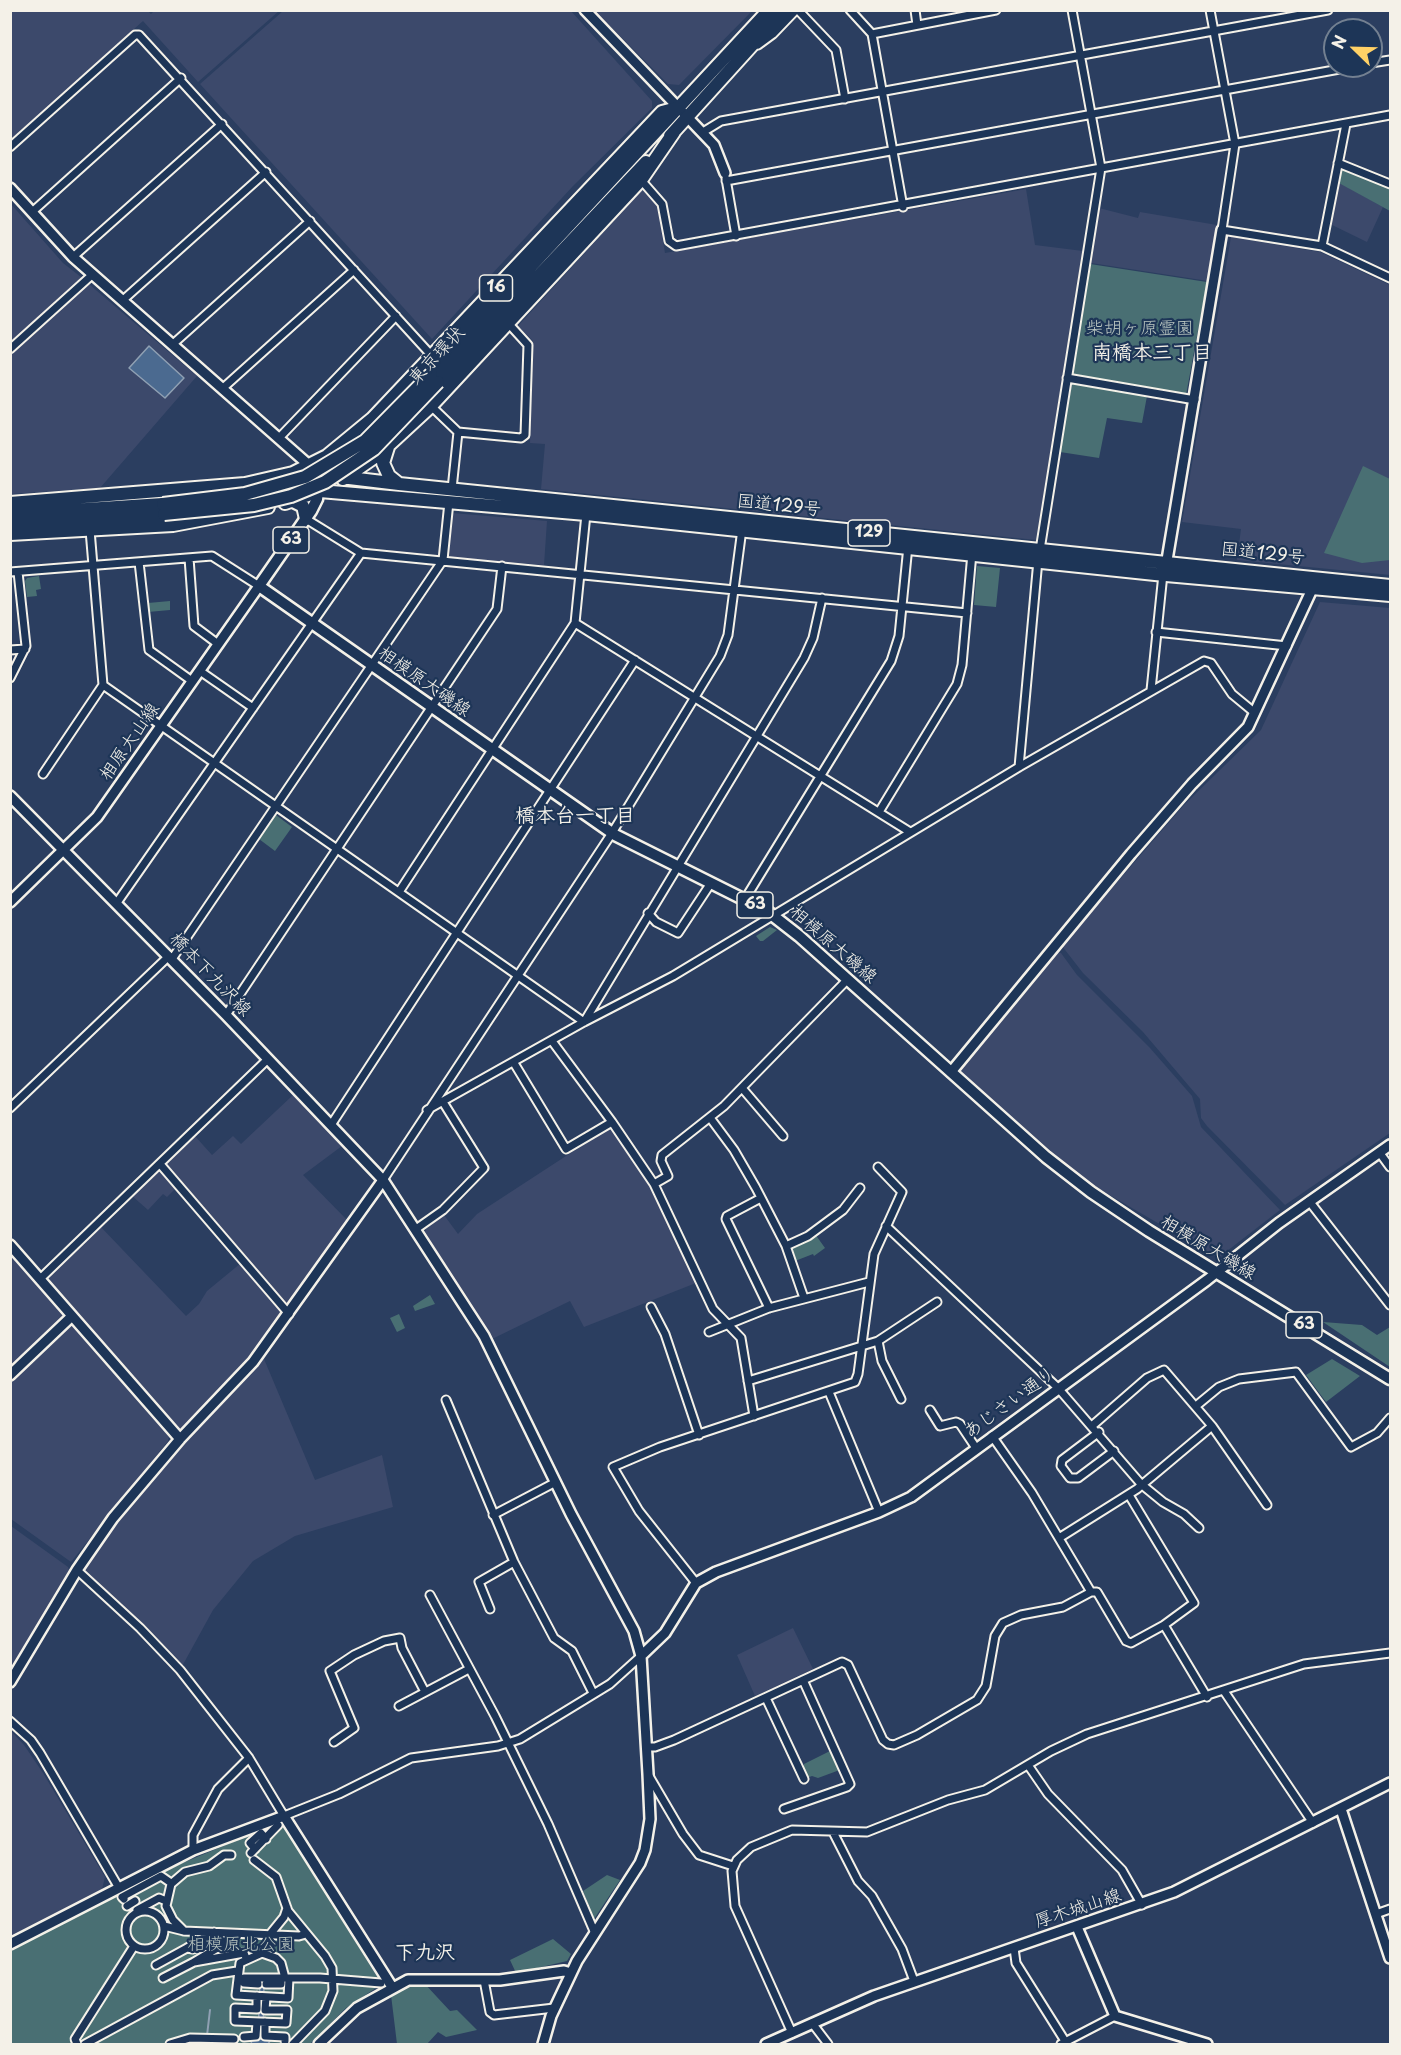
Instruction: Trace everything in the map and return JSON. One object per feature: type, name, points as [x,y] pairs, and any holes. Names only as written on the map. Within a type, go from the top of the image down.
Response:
[{"type":"highway","name":"東京環状","points":[[10,514],[254,505],[291,496],[317,486],[374,449],[677,108],[769,10]]},
{"type":"highway","name":"東京環状","points":[[435,378],[674,132],[784,10]]},
{"type":"highway","name":"16","points":[[10,503],[245,484],[273,479],[310,466],[357,433],[662,112],[677,108]]},
{"type":"highway","points":[[10,534],[211,520],[293,501],[320,491],[347,477],[389,446],[431,406],[641,180],[674,132]]},
{"type":"highway","points":[[389,446],[383,463],[389,476],[399,484]]},
{"type":"highway","points":[[310,466],[333,485],[353,493]]},
{"type":"highway","name":"国道129号","points":[[310,466],[347,477],[399,484],[1039,555],[1162,574],[1390,586]]},
{"type":"highway","name":"国道129号","points":[[320,491],[586,514],[972,553],[1167,561],[1390,595]]},
{"type":"highway","points":[[293,501],[303,506],[306,519]]},
{"type":"highway","name":"東京環状","points":[[10,525],[163,509]]},
{"type":"main road","points":[[310,466],[317,477],[320,491]]},
{"type":"main road","name":"63","points":[[259,586],[306,519],[320,491]]},
{"type":"main road","name":"相模原大磯線","points":[[259,586],[612,833],[676,867],[745,899],[773,916],[1046,1157],[1091,1192],[1390,1379]]},
{"type":"street","points":[[585,10],[677,108],[703,132],[719,154],[736,236]]},
{"type":"street","points":[[750,30],[762,10]]},
{"type":"street","points":[[746,53],[773,34],[797,10],[836,50],[845,99]]},
{"type":"street","points":[[850,10],[872,34],[903,207]]},
{"type":"street","points":[[915,10],[918,25]]},
{"type":"street","points":[[872,34],[996,10]]},
{"type":"street","points":[[1019,767],[1039,555],[1101,168],[1072,10]]},
{"type":"street","points":[[1151,690],[1162,574],[1167,561],[1195,400],[1235,144],[1210,10]]},
{"type":"street","points":[[703,132],[721,120],[1328,10]]},
{"type":"street","points":[[10,147],[135,35],[142,36],[432,356]]},
{"type":"street","points":[[725,177],[893,150],[1323,72]]},
{"type":"street","points":[[32,212],[180,78]]},
{"type":"street","points":[[641,180],[662,204],[672,246],[903,207],[1390,115]]},
{"type":"street","points":[[73,256],[222,124]]},
{"type":"street","points":[[1322,246],[1346,124]]},
{"type":"street","points":[[1338,163],[1390,184]]},
{"type":"street","points":[[123,300],[266,172]]},
{"type":"street","points":[[10,188],[73,256],[310,466]]},
{"type":"street","points":[[172,344],[310,221]]},
{"type":"street","points":[[1222,230],[1322,246],[1390,278]]},
{"type":"street","points":[[222,388],[354,270]]},
{"type":"street","points":[[10,350],[93,274]]},
{"type":"street","points":[[279,438],[396,316]]},
{"type":"street","points":[[431,406],[458,432],[521,438],[525,435],[528,345],[508,323]]},
{"type":"street","points":[[1067,378],[1195,400]]},
{"type":"street","points":[[452,489],[458,432]]},
{"type":"street","points":[[10,1108],[170,957],[276,807],[444,560],[449,502]]},
{"type":"street","points":[[399,892],[574,623],[586,514]]},
{"type":"street","points":[[306,519],[361,553],[967,613]]},
{"type":"street","points":[[10,1682],[77,1570],[113,1518],[180,1439],[253,1362],[290,1314],[383,1180],[427,1110],[612,833],[695,698],[724,646],[735,589],[742,529]]},
{"type":"street","points":[[43,774],[103,685],[90,530]]},
{"type":"street","points":[[745,899],[822,777],[891,661],[899,636],[908,546]]},
{"type":"street","points":[[116,904],[361,553]]},
{"type":"street","points":[[879,812],[957,684],[962,664],[972,553]]},
{"type":"street","points":[[10,678],[25,649],[14,572],[214,556],[259,586]]},
{"type":"street","points":[[189,558],[194,626],[219,644]]},
{"type":"street","points":[[139,562],[149,650],[192,681]]},
{"type":"street","points":[[226,1015],[497,609],[502,566]]},
{"type":"street","points":[[951,1072],[1084,910],[1192,784],[1248,727],[1314,583]]},
{"type":"street","name":"相原大山線","points":[[10,902],[97,817],[259,586]]},
{"type":"street","points":[[584,1022],[810,647],[822,598]]},
{"type":"street","points":[[574,623],[910,832]]},
{"type":"street","points":[[1156,632],[1287,646]]},
{"type":"street","points":[[10,651],[25,649]]},
{"type":"street","points":[[331,1125],[635,660]]},
{"type":"street","points":[[427,1110],[584,1022],[673,976],[1019,767],[1206,660],[1232,694],[1255,713]]},
{"type":"street","points":[[200,671],[253,708]]},
{"type":"street","points":[[103,685],[584,1022]]},
{"type":"street","name":"橋本下九沢線","points":[[10,796],[170,957],[383,1180],[484,1336],[556,1482],[629,1619],[639,1643],[641,1656],[650,1819],[645,1850],[640,1863],[594,1931],[571,1973],[554,2008],[543,2044]]},
{"type":"street","points":[[648,913],[656,922],[678,933],[711,883]]},
{"type":"street","points":[[654,1184],[668,1176],[661,1161],[662,1155],[711,1119],[848,980]]},
{"type":"street","points":[[552,1041],[612,1122],[654,1184],[713,1309],[741,1338],[754,1416]]},
{"type":"street","points":[[40,1279],[268,1059]]},
{"type":"street","points":[[514,1063],[566,1149],[612,1122]]},
{"type":"street","points":[[742,1088],[783,1136]]},
{"type":"street","points":[[416,1229],[442,1210],[484,1168],[443,1102]]},
{"type":"street","points":[[711,1119],[734,1150],[786,1246],[804,1298]]},
{"type":"street","name":"あじさい通り","points":[[696,1582],[716,1572],[879,1512],[910,1497],[1309,1201],[1390,1145]]},
{"type":"street","points":[[1379,1152],[1390,1167]]},
{"type":"street","points":[[159,1164],[290,1314]]},
{"type":"street","points":[[10,1944],[194,1850],[339,1794],[411,1758],[508,1743],[531,1733],[610,1684],[655,1645],[665,1633],[696,1582],[639,1511],[613,1469],[614,1465],[660,1447],[855,1382],[875,1249],[902,1192],[879,1167]]},
{"type":"street","points":[[786,1246],[808,1236],[843,1210],[860,1188]]},
{"type":"street","points":[[761,1198],[727,1216],[726,1219],[769,1308]]},
{"type":"street","points":[[1309,1201],[1390,1305]]},
{"type":"street","points":[[886,1226],[1058,1388],[1093,1425],[1142,1484],[1163,1502],[1184,1514],[1199,1528]]},
{"type":"street","points":[[10,1245],[180,1439]]},
{"type":"street","points":[[709,1332],[769,1308],[869,1282]]},
{"type":"street","points":[[748,1381],[878,1341],[937,1302]]},
{"type":"street","points":[[651,1307],[665,1334],[699,1435]]},
{"type":"street","points":[[10,1375],[72,1316]]},
{"type":"street","points":[[878,1341],[882,1361],[901,1399]]},
{"type":"street","points":[[1093,1425],[1161,1370],[1212,1426],[1267,1505]]},
{"type":"street","points":[[1196,1406],[1219,1387],[1239,1379],[1296,1372],[1350,1447],[1377,1433],[1390,1418]]},
{"type":"street","points":[[829,1392],[879,1512]]},
{"type":"street","points":[[446,1400],[514,1562],[554,1638],[572,1651],[593,1694]]},
{"type":"street","points":[[930,1410],[940,1426],[956,1422],[960,1424],[976,1448]]},
{"type":"street","points":[[1059,1539],[1129,1495],[1212,1426]]},
{"type":"street","points":[[1099,1432],[1062,1460],[1061,1466],[1070,1478],[1078,1478],[1114,1451]]},
{"type":"street","points":[[993,1436],[1091,1592]]},
{"type":"street","points":[[493,1515],[556,1482]]},
{"type":"street","points":[[647,1748],[674,1740],[845,1662],[883,1740],[894,1745],[946,1719],[977,1700],[986,1686],[994,1636],[1006,1620],[1064,1607],[1091,1592],[1097,1592],[1128,1643],[1133,1643],[1164,1624],[1194,1601],[1129,1495]]},
{"type":"street","points":[[490,1609],[478,1586],[479,1582],[514,1562]]},
{"type":"street","points":[[77,1570],[140,1628],[180,1670],[249,1758],[392,1987]]},
{"type":"street","points":[[430,1595],[508,1743],[571,1873],[594,1931]]},
{"type":"street","points":[[1164,1624],[1207,1697]]},
{"type":"street","points":[[334,1742],[354,1728],[330,1671],[354,1655],[384,1641],[400,1638],[402,1648],[425,1692]]},
{"type":"street","points":[[792,2033],[735,1906],[731,1883],[733,1866],[751,1847],[792,1830],[867,1832],[948,1800],[976,1793],[1087,1734],[1304,1664],[1390,1653]]},
{"type":"street","points":[[399,1706],[469,1669]]},
{"type":"street","points":[[784,1809],[849,1784],[803,1680]]},
{"type":"street","points":[[1224,1691],[1313,1823]]},
{"type":"street","points":[[766,1698],[804,1779]]},
{"type":"street","points":[[10,1721],[31,1740],[40,1753],[119,1888]]},
{"type":"street","points":[[194,1850],[193,1835],[218,1789],[249,1758]]},
{"type":"street","points":[[1028,1765],[1048,1794],[1122,1870],[1142,1905]]},
{"type":"street","points":[[648,1774],[681,1831],[699,1855],[704,1859],[733,1866]]},
{"type":"street","name":"厚木城山線","points":[[766,2044],[847,2006],[1142,1905],[1204,1879],[1390,1783]]},
{"type":"street","points":[[1341,1809],[1390,1958]]},
{"type":"street","points":[[261,2022],[265,2036],[283,2041],[325,2011],[333,1991],[333,1980],[326,1956],[306,1934],[287,1907],[276,1877],[253,1854],[278,1825]]},
{"type":"street","points":[[833,1832],[858,1881],[872,1896],[902,1949],[914,1982]]},
{"type":"street","points":[[184,1932],[170,1916],[166,1901],[171,1883],[185,1872],[203,1868],[224,1855],[231,1855]]},
{"type":"street","points":[[164,1926],[164,1936],[160,1945],[149,1951],[134,1946],[128,1940],[126,1927],[132,1905],[161,1876],[171,1883]]},
{"type":"street","points":[[132,1905],[159,1898],[166,1901]]},
{"type":"street","points":[[132,1905],[153,1913],[164,1926],[184,1932],[271,1933],[299,1936],[306,1934]]},
{"type":"street","points":[[271,1933],[284,1917],[287,1907]]},
{"type":"street","points":[[1376,1914],[1390,1909]]},
{"type":"street","points":[[1077,1927],[1115,2016]]},
{"type":"street","points":[[156,1965],[214,1932]]},
{"type":"street","points":[[163,1978],[226,1943],[225,1941],[193,1949],[187,1948]]},
{"type":"street","points":[[77,2044],[75,2039],[134,1946]]},
{"type":"street","points":[[1014,1948],[1016,1964],[1063,2043],[1115,2016],[1208,2044]]},
{"type":"street","points":[[194,1962],[244,1953],[246,1958]]},
{"type":"street","points":[[262,1953],[276,1958],[285,1969],[288,1998],[236,1995],[240,1963],[246,1958],[262,1953]]},
{"type":"street","points":[[320,2044],[357,2008],[392,1987],[414,1979],[484,1980],[518,1978],[565,1970],[571,1973]]},
{"type":"street","points":[[85,2044],[182,1987],[212,1975],[381,1983]]},
{"type":"street","points":[[239,1976],[244,1983],[258,1984]]},
{"type":"street","points":[[266,1984],[281,1984],[285,1978]]},
{"type":"street","points":[[484,1980],[490,2012],[494,2015],[554,2008]]},
{"type":"street","points":[[262,1997],[266,2010],[287,2010],[286,2023],[235,2021],[235,2008],[257,2009],[262,1997]]},
{"type":"street","points":[[170,2044],[190,2038],[256,2036],[261,2022]]},
{"type":"street","points":[[812,2023],[828,2044]]},
{"type":"shaded area","points":[[155,10],[279,11],[198,82],[143,21],[11,139],[11,11],[148,11],[151,14]]},
{"type":"shaded area","points":[[283,11],[571,11],[652,101],[652,108],[573,186],[432,339],[200,84]]},
{"type":"shaded area","points":[[595,11],[752,11],[679,85],[668,84]]},
{"type":"shaded area","points":[[1338,182],[1383,207],[1367,242],[1330,224]]},
{"type":"shaded area","points":[[1026,189],[1035,245],[1083,251],[1036,540],[541,489],[545,444],[530,443],[533,341],[518,326],[642,190],[657,206],[665,253]]},
{"type":"shaded area","points":[[10,203],[63,263],[81,277],[81,281],[10,345]]},
{"type":"shaded area","points":[[1099,208],[1138,218],[1140,212],[1217,225],[1208,281],[1091,263]]},
{"type":"shaded area","points":[[1231,237],[1320,252],[1390,285],[1390,575],[1237,560],[1241,529],[1182,522]]},
{"type":"shaded area","points":[[86,285],[90,285],[197,376],[100,488],[11,494],[10,353]]},
{"type":"shaded area","points":[[149,346],[184,378],[165,398],[129,368]]},
{"type":"shaded area","points":[[452,513],[547,521],[544,565],[450,557],[448,554]]},
{"type":"shaded area","points":[[1320,602],[1390,608],[1390,1133],[1285,1205],[1207,1126],[1201,1118],[1200,1099],[1143,1032],[1083,973],[1062,946],[1183,806],[1261,730]]},
{"type":"shaded area","points":[[1057,952],[1061,953],[1077,975],[1150,1048],[1192,1096],[1201,1127],[1280,1210],[1218,1258],[1089,1183],[1019,1127],[959,1072]]},
{"type":"shaded area","points":[[293,1095],[342,1146],[303,1175],[348,1221],[259,1346],[179,1431],[45,1278],[99,1225],[186,1316],[199,1304],[207,1291],[241,1263],[180,1184],[167,1197],[163,1194],[148,1210],[131,1195],[194,1135],[212,1155],[233,1136],[241,1144]]},
{"type":"shaded area","points":[[612,1126],[653,1186],[696,1283],[584,1327],[570,1301],[492,1339],[425,1232],[426,1228],[444,1215],[458,1234],[477,1214]]},
{"type":"shaded area","points":[[10,1255],[62,1314],[62,1318],[11,1368]]},
{"type":"shaded area","points":[[69,1324],[74,1326],[169,1436],[168,1441],[71,1562],[11,1519],[11,1381]]},
{"type":"shaded area","points":[[264,1359],[315,1480],[382,1455],[393,1507],[295,1536],[253,1561],[213,1610],[180,1670],[77,1570],[148,1483]]},
{"type":"shaded area","points":[[11,1526],[69,1570],[11,1667]]},
{"type":"shaded area","points":[[793,1628],[813,1669],[755,1696],[737,1655]]},
{"type":"shaded area","points":[[11,1731],[24,1745],[43,1773],[105,1877],[102,1889],[11,1936]]},
{"type":"shaded area","points":[[278,1981],[264,1983],[263,2037],[271,2038],[270,2041],[268,2044],[252,2044],[249,2037],[258,2037],[260,1983],[246,1982]]},
{"type":"green space","points":[[1342,167],[1390,186],[1390,211],[1337,182]]},
{"type":"green space","name":"柴胡ヶ原霊園","points":[[1090,264],[1207,282],[1186,395],[1073,374]]},
{"type":"green space","points":[[1072,383],[1147,396],[1142,423],[1107,418],[1099,458],[1060,452]]},
{"type":"green space","points":[[1363,466],[1390,479],[1390,560],[1362,563],[1324,553]]},
{"type":"green space","points":[[977,566],[1000,568],[996,607],[974,605]]},
{"type":"green space","points":[[39,576],[41,589],[36,590],[37,596],[27,597],[25,581],[27,578]]},
{"type":"green space","points":[[170,601],[170,610],[148,612],[148,603]]},
{"type":"green space","points":[[276,815],[292,827],[275,851],[259,839]]},
{"type":"green space","points":[[770,927],[777,930],[760,941],[756,936]]},
{"type":"green space","points":[[815,1234],[825,1248],[814,1256],[813,1254],[795,1261],[792,1247]]},
{"type":"green space","points":[[430,1295],[435,1304],[415,1311],[413,1306]]},
{"type":"green space","points":[[399,1314],[405,1328],[397,1332],[390,1318]]},
{"type":"green space","points":[[1323,1322],[1362,1325],[1377,1335],[1390,1327],[1390,1367]]},
{"type":"green space","points":[[1332,1359],[1360,1376],[1326,1402],[1306,1375]]},
{"type":"green space","points":[[832,1750],[845,1768],[818,1778],[812,1776],[804,1779],[804,1764]]},
{"type":"green space","name":"相模原北公園","points":[[274,1825],[284,1828],[378,1978],[376,1988],[346,2008],[310,2044],[11,2044],[11,1949],[180,1864]]},
{"type":"green space","points":[[607,1875],[620,1880],[594,1919],[583,1891]]},
{"type":"green space","points":[[553,1939],[571,1954],[567,1961],[516,1973],[510,1960]]},
{"type":"green space","points":[[424,1983],[450,2011],[457,2010],[477,2030],[446,2037],[438,2032],[427,2044],[397,2044],[391,1995],[410,1985]]},
{"type":"waterway","points":[[206,2044],[210,2010]]},
{"type":"district","name":"南橋本三丁目","points":[[1152,353]]},
{"type":"district","name":"橋本台一丁目","points":[[575,816]]},
{"type":"district","name":"下九沢","points":[[425,1953]]}]
